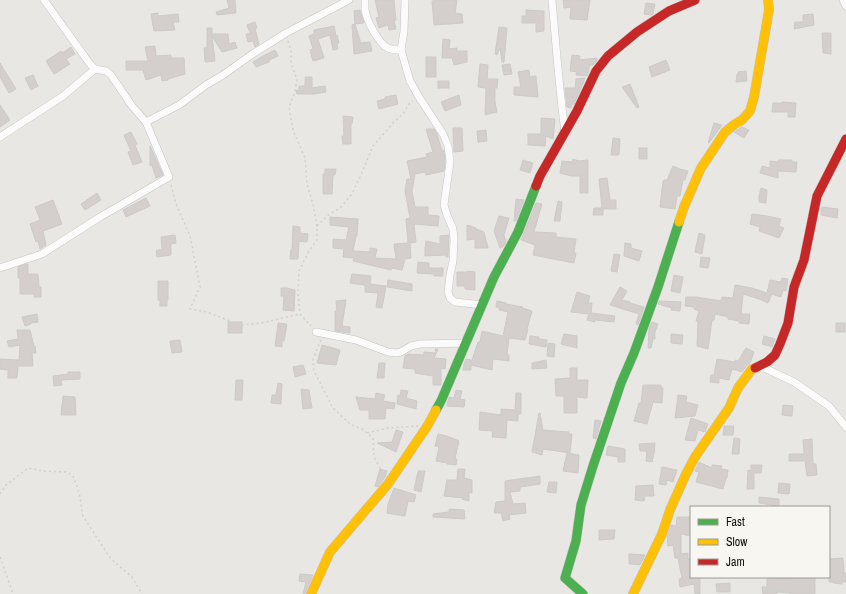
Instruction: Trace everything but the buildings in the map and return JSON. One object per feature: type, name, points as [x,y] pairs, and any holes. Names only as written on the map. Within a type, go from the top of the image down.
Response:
[{"type":"street","points":[[0,268],[42,254],[100,217],[169,177],[146,122],[132,106],[111,75],[106,71],[96,69],[90,64],[44,0]]},
{"type":"street","points":[[146,122],[179,105],[206,85],[286,33],[349,0]]},
{"type":"street","points":[[365,0],[366,11],[371,27],[380,41],[387,48],[401,50]]},
{"type":"street","points":[[405,0],[404,31],[401,50],[410,81],[443,134],[448,146],[450,162],[444,205],[453,230],[454,240],[453,261],[448,292],[450,298],[455,302],[483,305]]},
{"type":"street","points":[[552,0],[559,85],[565,132]]},
{"type":"street","points":[[311,594],[330,552],[388,484],[428,425],[441,401],[494,277],[518,232],[540,176],[577,111],[596,71],[608,56],[637,32],[669,11],[695,0]]},
{"type":"street","points":[[583,594],[565,578],[576,541],[583,498],[621,383],[634,353],[684,207],[701,168],[726,132],[734,124],[742,120],[750,111],[754,98],[769,10],[768,0]]},
{"type":"street","points":[[843,0],[846,6]]},
{"type":"street","points":[[0,137],[63,96],[96,69]]},
{"type":"street","points":[[633,594],[662,534],[670,510],[695,457],[728,408],[738,388],[752,369],[767,362],[775,355],[788,323],[794,287],[804,260],[817,196],[846,139]]},
{"type":"street","points":[[316,332],[356,340],[388,352],[396,353],[401,352],[411,346],[420,344],[466,343]]},
{"type":"street","points":[[760,366],[794,382],[830,406],[846,427]]},
{"type":"path","points":[[286,33],[291,50],[291,63],[297,80],[295,92],[289,107],[293,130],[305,158],[307,184],[313,204],[317,226],[317,240],[309,251],[299,271],[298,293],[300,314],[322,339],[313,359],[314,371],[332,407],[350,424],[362,429],[373,438],[374,457],[388,484]]},
{"type":"path","points":[[317,226],[327,216],[340,208],[352,194],[373,146],[403,114],[409,104],[419,97]]},
{"type":"path","points":[[169,177],[176,204],[190,236],[200,287],[190,309],[207,312],[240,325],[261,323],[300,314]]},
{"type":"path","points":[[366,433],[388,428],[428,425]]},
{"type":"path","points":[[0,494],[5,486],[28,468],[42,471],[67,472],[73,476],[78,489],[85,520],[110,558],[132,577],[142,594]]},
{"type":"path","points":[[0,557],[13,594]]},
{"type":"traffic: fast","points":[[436,410],[494,277],[518,232],[536,186]]},
{"type":"traffic: fast","points":[[583,594],[565,578],[576,541],[581,505],[621,383],[634,353],[658,287],[679,222]]},
{"type":"traffic: slow","points":[[679,222],[701,168],[725,132],[742,120],[750,111],[754,97],[769,10],[768,0]]},
{"type":"traffic: slow","points":[[633,594],[662,534],[670,510],[695,457],[729,408],[738,388],[752,369],[755,368]]},
{"type":"traffic: slow","points":[[311,594],[330,552],[388,484],[428,425],[436,410]]},
{"type":"traffic: jam","points":[[536,186],[540,176],[577,111],[596,71],[608,56],[637,32],[669,11],[695,0]]},
{"type":"traffic: jam","points":[[755,368],[767,362],[775,355],[780,344],[788,323],[794,287],[804,260],[817,196],[846,139]]}]
